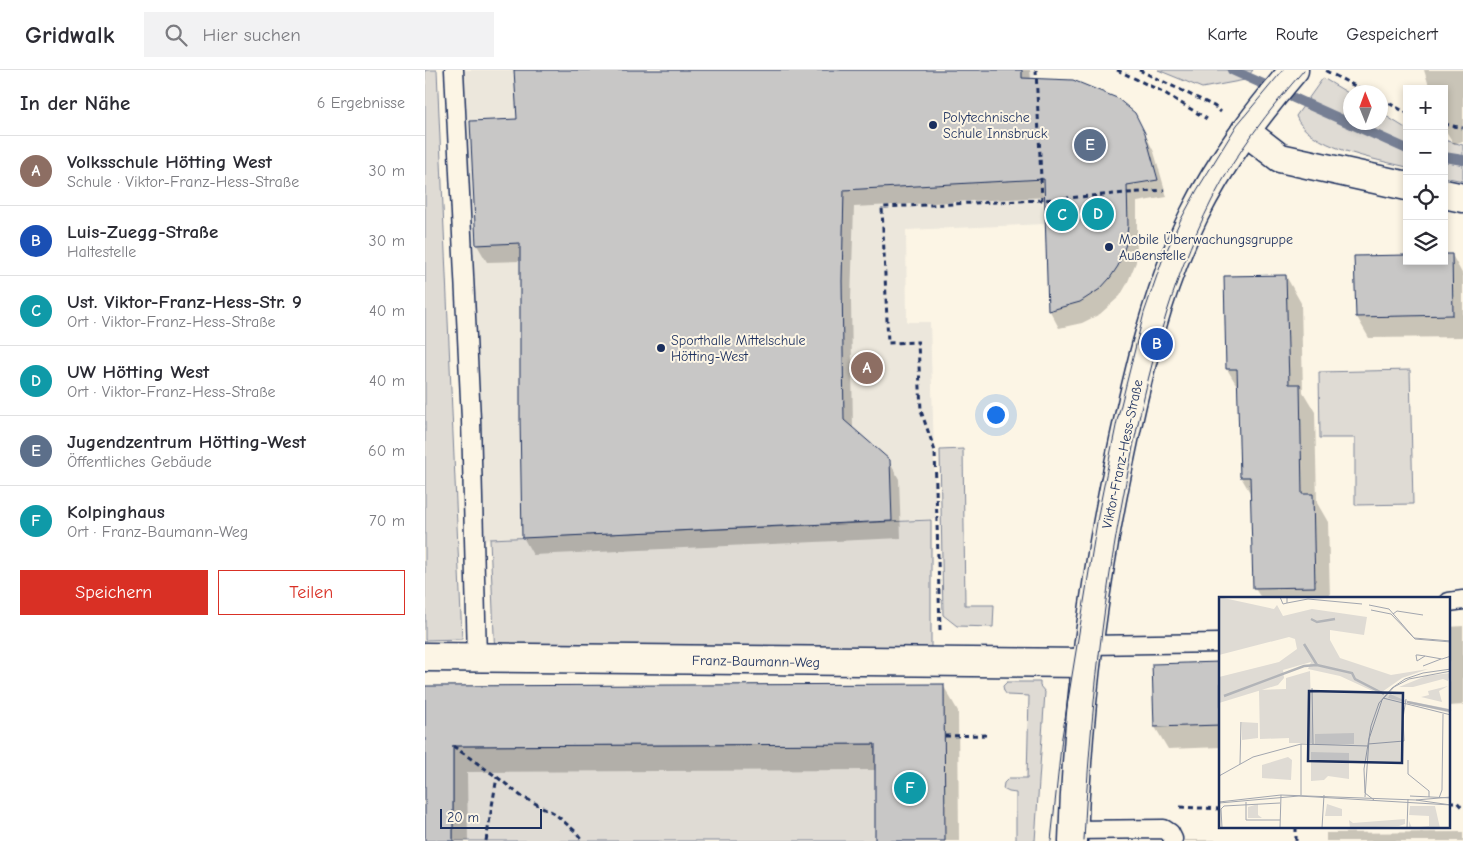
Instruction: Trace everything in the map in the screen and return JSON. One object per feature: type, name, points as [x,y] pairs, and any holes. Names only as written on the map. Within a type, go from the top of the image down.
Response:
[{"type":"street","name":"Viktor-Franz-Hess-Straße","points":[[1074,835],[1087,654],[1096,589],[1113,491],[1143,356],[1159,302],[1181,243],[1194,215],[1221,166],[1245,131],[1293,70]]},
{"type":"street","points":[[1245,131],[1281,158],[1403,185]]},
{"type":"street","points":[[1448,195],[1463,198]]},
{"type":"street","name":"Franz-Baumann-Weg","points":[[425,657],[988,663],[1087,654]]},
{"type":"lane","points":[[454,70],[471,419],[477,658]]},
{"type":"lane","points":[[1087,654],[1219,643]]},
{"type":"lane","points":[[1074,835],[1164,829],[1170,833],[1173,839]]},
{"type":"path","points":[[1036,70],[1042,200]]},
{"type":"path","points":[[1117,70],[1163,92],[1207,119]]},
{"type":"path","points":[[1139,70],[1214,106],[1245,131]]},
{"type":"path","points":[[1326,71],[1353,85]]},
{"type":"path","points":[[1388,103],[1403,111]]},
{"type":"path","points":[[1448,125],[1463,128]]},
{"type":"path","points":[[942,663],[938,598],[935,450],[921,411],[918,342],[888,343],[882,207],[1042,200],[1164,190]]},
{"type":"path","points":[[945,736],[988,735]]},
{"type":"path","points":[[453,746],[521,796],[554,813],[576,832],[583,841]]},
{"type":"path","points":[[486,841],[497,777]]},
{"type":"path","points":[[1451,802],[1457,802],[1463,809]]},
{"type":"path","points":[[1295,828],[1296,841]]},
{"type":"shaded area","points":[[425,70],[437,70],[462,639],[425,640]]},
{"type":"shaded area","points":[[454,70],[1034,70],[1045,224],[906,230],[907,322],[930,322],[936,519],[474,540]]},
{"type":"shaded area","points":[[1158,70],[1253,70],[1245,80],[1202,88]]},
{"type":"shaded area","points":[[1323,78],[1343,90],[1343,130],[1388,130],[1388,117],[1403,127],[1403,166],[1362,156],[1328,144],[1313,136],[1302,127],[1296,116]]},
{"type":"shaded area","points":[[1448,141],[1463,145],[1463,181],[1448,178]]},
{"type":"shaded area","points":[[1410,370],[1413,504],[1355,505],[1355,438],[1320,438],[1319,372]]},
{"type":"shaded area","points":[[963,449],[965,605],[994,605],[993,627],[957,626],[943,615],[940,450]]},
{"type":"shaded area","points":[[931,520],[931,649],[495,658],[490,539]]},
{"type":"shaded area","points":[[1007,682],[1040,682],[1040,686],[1045,692],[1035,841],[1016,841],[1016,793],[1003,789],[1004,783],[1009,778],[1027,778],[1029,696],[1007,695],[1003,686]]},
{"type":"shaded area","points":[[875,744],[876,841],[453,841],[453,746]]},
{"type":"building","points":[[514,70],[1022,70],[1022,78],[1073,80],[1117,98],[1135,113],[1145,133],[1158,180],[1127,185],[1128,225],[1126,244],[1118,266],[1110,278],[1100,289],[1080,302],[1048,311],[1044,179],[844,190],[842,281],[844,420],[890,460],[892,521],[522,538],[520,243],[476,245],[470,121],[517,119]]},
{"type":"building","points":[[1448,254],[1452,254],[1453,315],[1356,317],[1354,256],[1403,255],[1403,265],[1448,265]]},
{"type":"building","points":[[1286,275],[1289,384],[1300,384],[1302,494],[1313,494],[1315,587],[1253,588],[1250,477],[1240,477],[1237,369],[1226,369],[1224,276]]},
{"type":"building","points":[[1219,662],[1219,725],[1154,727],[1152,664]]},
{"type":"building","points":[[944,684],[945,841],[875,841],[875,744],[453,746],[453,841],[425,841],[425,686]]},
{"type":"waterway","points":[[1232,70],[1403,147]]},
{"type":"waterway","points":[[1448,158],[1463,160]]},
{"type":"tram line","points":[[1051,841],[1062,737],[1099,510],[1117,421],[1144,313],[1162,261],[1180,221],[1197,190],[1237,125],[1283,70]]},
{"type":"tram line","points":[[1084,841],[1094,698],[1113,556],[1137,428],[1162,328],[1197,231],[1221,183],[1254,132],[1304,70]]},
{"type":"place","name":"Polytechnische Schule Innsbruck","points":[[933,125]]},
{"type":"place","name":"Jugendzentrum Hötting-West","points":[[1090,145]]},
{"type":"place","name":"UW Hötting West","points":[[1098,214]]},
{"type":"place","name":"Ust. Viktor-Franz-Hess-Str. 9","points":[[1062,215]]},
{"type":"place","name":"Mobile Überwachungsgruppe Außenstelle","points":[[1109,247]]},
{"type":"place","name":"Luis-Zuegg-Straße","points":[[1157,344]]},
{"type":"place","name":"Sporthalle Mittelschule Hötting-West","points":[[661,348]]},
{"type":"place","name":"Volksschule Hötting West","points":[[867,368]]},
{"type":"place","name":"Kolpinghaus","points":[[910,788]]}]
